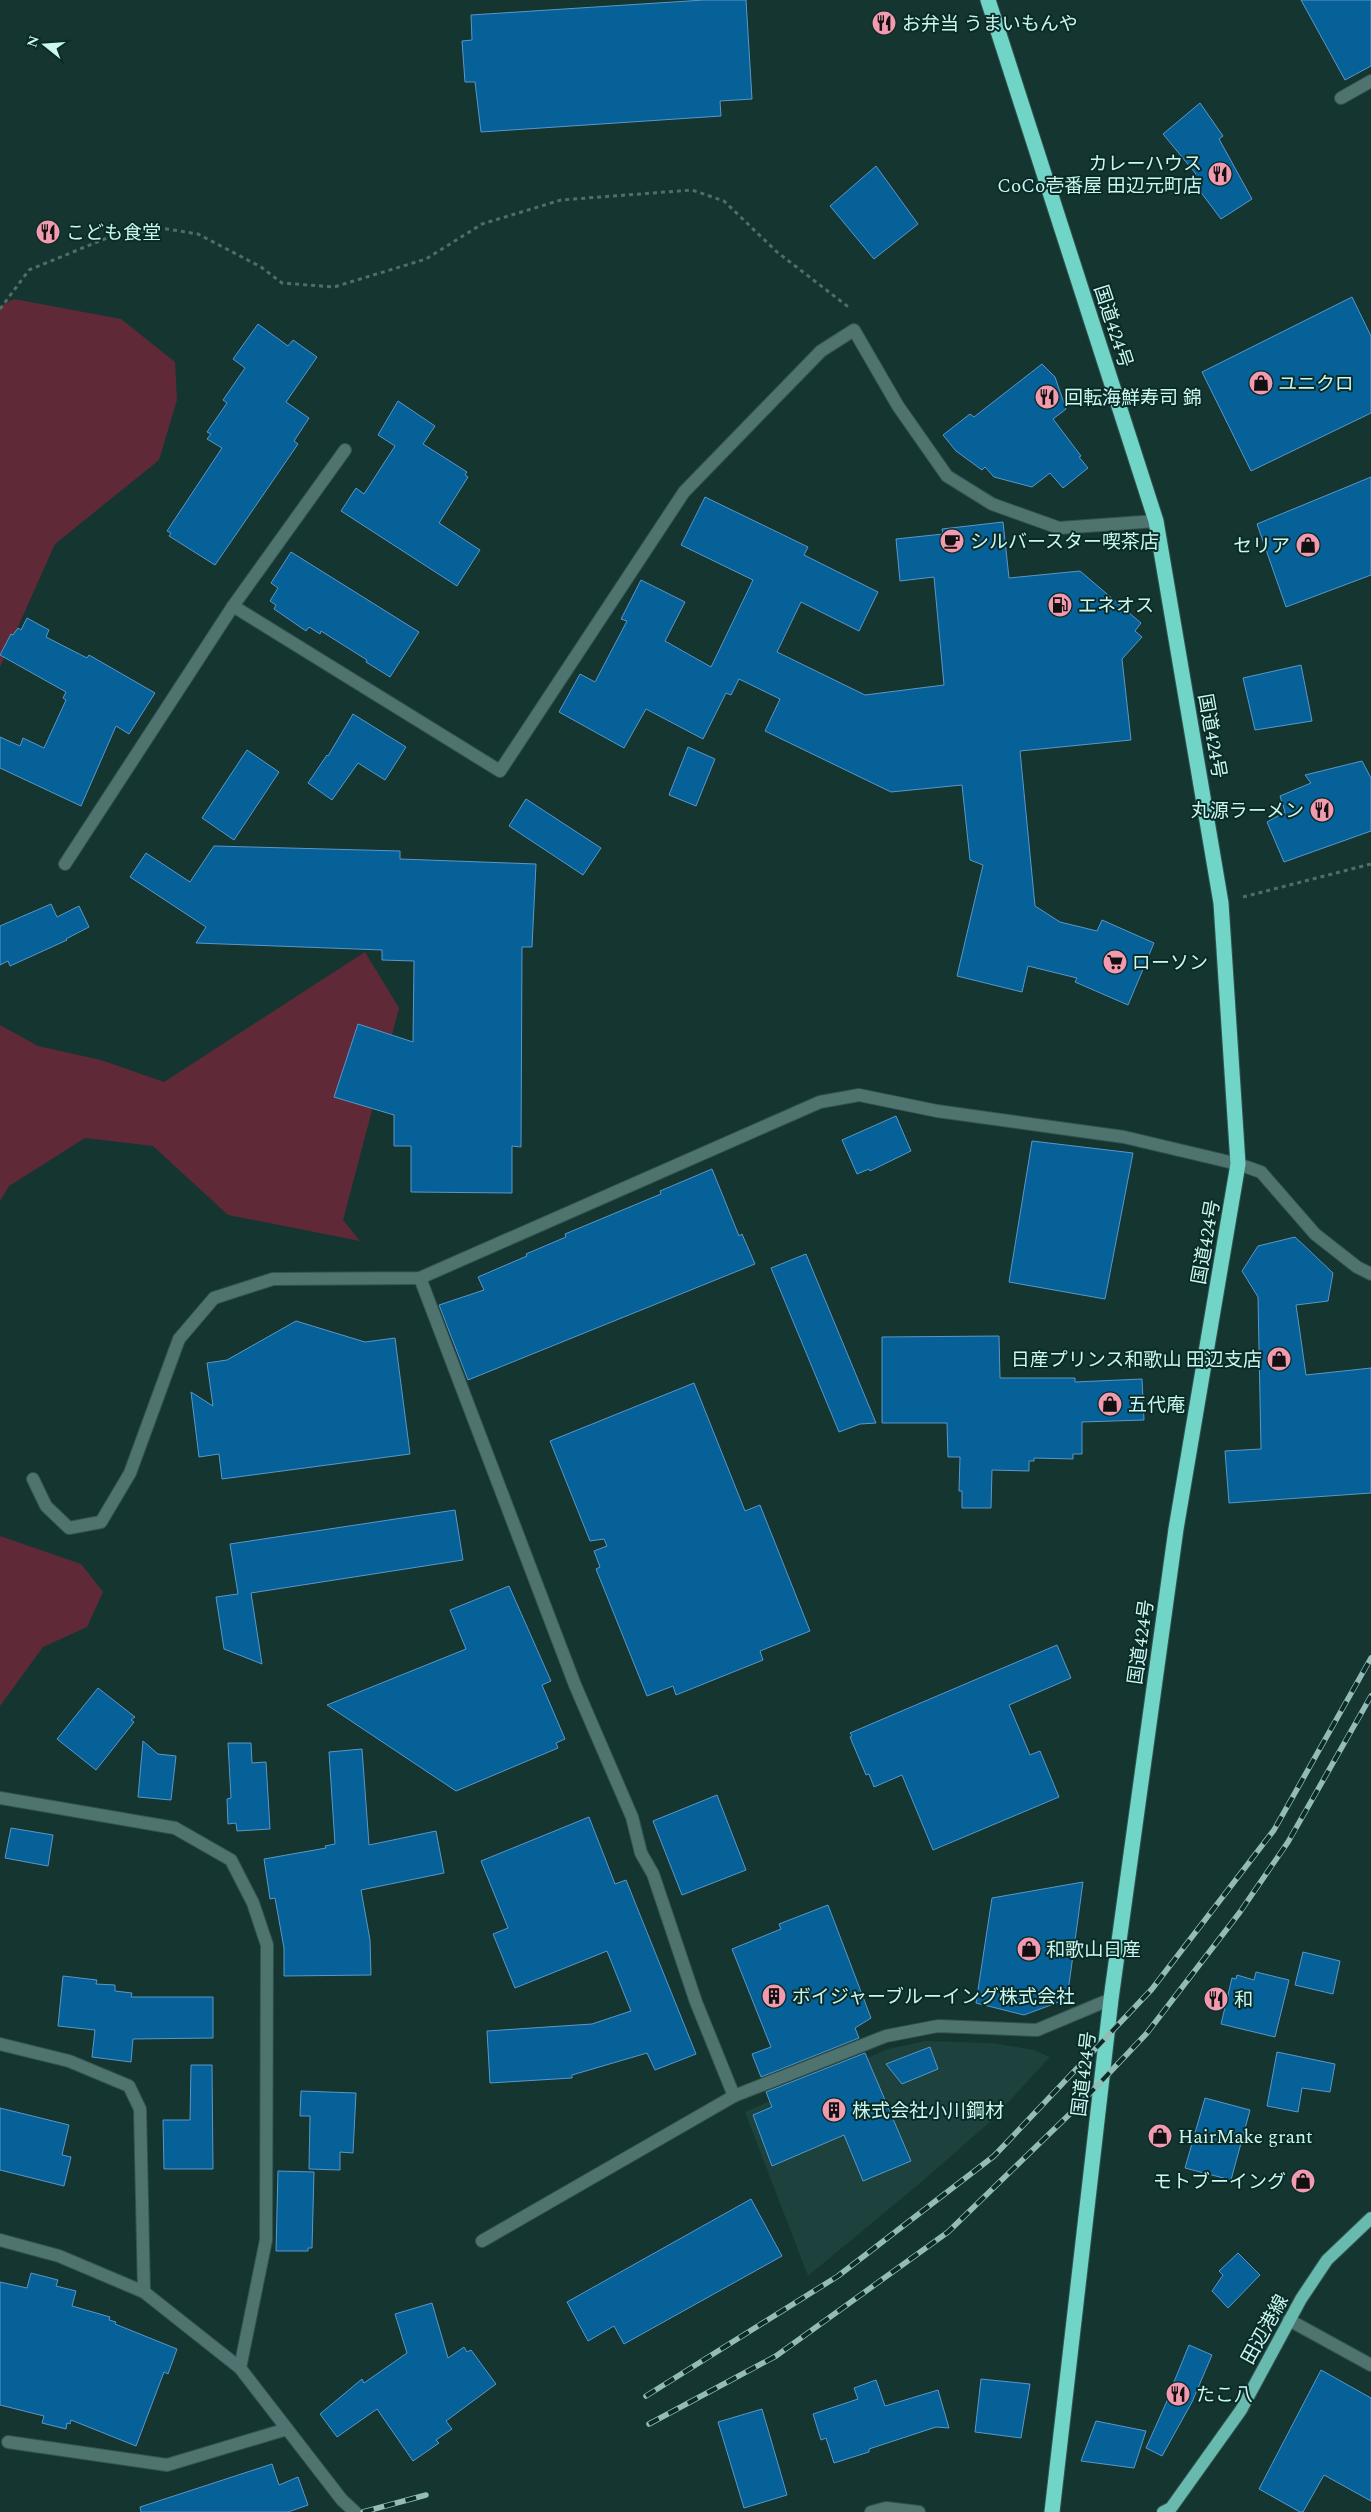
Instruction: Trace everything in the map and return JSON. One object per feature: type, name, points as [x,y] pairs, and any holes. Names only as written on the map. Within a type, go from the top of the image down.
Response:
[{"type":"highway","name":"国道424号","points":[[988,0],[1156,521],[1221,903],[1238,1164],[1176,1529],[1111,1999],[1052,2512]]},
{"type":"main road","name":"田辺港線","points":[[1162,2512],[1171,2508],[1241,2410],[1290,2320],[1327,2260],[1371,2218]]},
{"type":"street","points":[[1341,98],[1371,81]]},
{"type":"street","points":[[233,606],[500,771],[684,492],[821,351],[854,330],[898,406],[947,476],[992,504],[1059,528],[1156,521]]},
{"type":"street","points":[[65,864],[233,606],[346,450]]},
{"type":"street","points":[[33,1479],[46,1506],[69,1528],[102,1522],[130,1473],[179,1339],[214,1298],[273,1279],[420,1278],[820,1102],[859,1095],[937,1111],[1124,1137],[1238,1164],[1261,1172],[1315,1234],[1357,1267],[1371,1274]]},
{"type":"street","points":[[420,1278],[575,1685],[632,1817],[641,1853],[653,1874],[696,2002],[734,2096]]},
{"type":"street","points":[[0,1798],[174,1828],[231,1860],[253,1903],[267,1945],[266,2240],[240,2368]]},
{"type":"street","points":[[482,2241],[734,2096],[886,2036],[938,2026],[1037,2030],[1111,1999]]},
{"type":"street","points":[[0,2044],[69,2062],[129,2086],[140,2108],[144,2292]]},
{"type":"street","points":[[0,2240],[59,2256],[144,2292],[240,2368],[342,2500],[355,2512]]},
{"type":"street","points":[[1290,2320],[1371,2365]]},
{"type":"street","points":[[8,2442],[167,2465],[287,2429]]},
{"type":"street","points":[[871,2512],[886,2508],[919,2512]]},
{"type":"path","points":[[0,309],[29,270],[107,238],[161,228],[198,234],[260,267],[282,283],[334,287],[426,259],[482,224],[561,200],[692,190],[724,201],[777,252],[854,312],[854,330]]},
{"type":"path","points":[[1221,903],[1371,864]]},
{"type":"shaded area","points":[[14,299],[121,319],[175,362],[177,400],[159,460],[55,544],[0,667],[0,306]]},
{"type":"shaded area","points":[[365,952],[399,1008],[343,1220],[360,1241],[228,1215],[153,1146],[85,1138],[9,1186],[0,1201],[0,1025],[38,1046],[101,1060],[164,1082]]},
{"type":"shaded area","points":[[0,1536],[81,1564],[103,1592],[87,1627],[43,1647],[0,1706]]},
{"type":"shaded area","points":[[926,2041],[992,2043],[1034,2050],[1050,2057],[990,2122],[808,2276],[745,2112],[888,2049]]},
{"type":"building","points":[[704,0],[746,0],[752,99],[720,101],[721,116],[481,132],[475,82],[465,82],[462,41],[472,40],[471,15]]},
{"type":"building","points":[[1301,0],[1371,0],[1371,66],[1345,80]]},
{"type":"building","points":[[1200,103],[1223,136],[1219,139],[1252,199],[1221,219],[1190,178],[1196,174],[1163,134]]},
{"type":"building","points":[[876,166],[918,224],[874,259],[830,206]]},
{"type":"building","points":[[1352,297],[1371,336],[1371,413],[1251,471],[1202,372]]},
{"type":"building","points":[[258,324],[288,346],[293,340],[317,357],[286,402],[309,418],[294,441],[298,444],[215,565],[169,536],[171,533],[167,531],[222,448],[207,439],[211,434],[207,432],[227,403],[223,400],[245,368],[233,359]]},
{"type":"building","points":[[1042,364],[1055,377],[1066,409],[1053,419],[1088,468],[1063,488],[1050,473],[1032,487],[994,477],[985,467],[982,470],[956,451],[943,435],[970,414],[974,417]]},
{"type":"building","points":[[398,401],[435,426],[423,444],[467,472],[465,475],[468,477],[439,523],[480,550],[457,586],[341,511],[356,488],[364,494],[395,446],[378,435]]},
{"type":"building","points":[[1371,477],[1371,575],[1286,607],[1257,524]]},
{"type":"building","points":[[705,497],[808,547],[804,555],[878,592],[859,631],[801,602],[777,652],[865,695],[944,685],[934,577],[900,581],[896,539],[943,534],[942,529],[1003,522],[1009,578],[1080,571],[1141,623],[1135,631],[1142,637],[1122,659],[1131,740],[1020,751],[1035,906],[1060,922],[1097,931],[1102,920],[1154,943],[1128,1005],[1075,982],[1077,978],[1028,966],[1022,992],[957,976],[983,865],[970,860],[962,785],[891,792],[765,731],[780,699],[739,679],[731,695],[726,693],[703,739],[646,709],[624,748],[559,712],[580,674],[595,682],[627,621],[621,619],[641,580],[685,602],[665,641],[711,667],[753,580],[681,545]]},
{"type":"building","points":[[291,552],[419,632],[390,677],[321,631],[320,634],[309,627],[306,631],[274,609],[276,605],[270,601],[278,588],[271,583]]},
{"type":"building","points":[[27,618],[49,630],[46,637],[87,658],[89,655],[155,693],[129,734],[116,726],[81,806],[0,768],[0,737],[20,746],[23,738],[44,748],[66,700],[63,698],[66,692],[0,655],[11,634],[13,635],[18,628],[21,630]]},
{"type":"building","points":[[1301,665],[1312,721],[1255,730],[1243,678]]},
{"type":"building","points":[[353,714],[406,747],[385,780],[358,763],[332,800],[308,783],[328,756]]},
{"type":"building","points":[[688,747],[715,759],[696,806],[669,795]]},
{"type":"building","points":[[247,750],[279,772],[234,840],[202,818]]},
{"type":"building","points":[[1362,761],[1371,778],[1371,831],[1284,862],[1267,822],[1285,812],[1280,796],[1311,783],[1305,775]]},
{"type":"building","points":[[526,799],[601,848],[583,875],[509,826]]},
{"type":"building","points":[[214,846],[400,851],[400,859],[536,864],[532,947],[522,947],[521,1147],[512,1146],[512,1193],[411,1192],[411,1146],[394,1146],[394,1115],[334,1097],[358,1024],[413,1042],[414,961],[382,960],[382,950],[196,943],[206,927],[130,877],[146,853],[190,882]]},
{"type":"building","points":[[51,904],[57,917],[79,906],[89,927],[67,940],[10,966],[8,961],[0,965],[0,926]]},
{"type":"building","points":[[896,1116],[911,1151],[870,1171],[869,1169],[857,1174],[842,1140]]},
{"type":"building","points":[[1032,1141],[1133,1153],[1105,1299],[1009,1282]]},
{"type":"building","points":[[712,1169],[739,1236],[742,1234],[755,1264],[468,1380],[439,1305],[484,1290],[478,1277],[566,1237],[565,1234],[661,1194],[660,1191]]},
{"type":"building","points":[[1295,1237],[1333,1273],[1328,1301],[1296,1305],[1306,1375],[1371,1368],[1371,1493],[1229,1503],[1225,1451],[1261,1449],[1258,1297],[1242,1271],[1258,1246]]},
{"type":"building","points":[[806,1254],[876,1423],[860,1424],[839,1432],[771,1268]]},
{"type":"building","points":[[296,1321],[365,1342],[395,1338],[410,1454],[222,1479],[219,1454],[199,1457],[191,1392],[213,1406],[207,1363],[227,1360]]},
{"type":"building","points":[[999,1336],[1000,1378],[1075,1378],[1075,1382],[1142,1379],[1144,1420],[1082,1422],[1082,1454],[1073,1454],[1073,1459],[1034,1458],[1034,1461],[1029,1461],[1029,1471],[992,1470],[991,1508],[962,1508],[962,1491],[959,1491],[960,1457],[948,1457],[947,1423],[882,1423],[882,1337]]},
{"type":"building","points":[[694,1383],[745,1511],[760,1505],[810,1631],[760,1651],[763,1660],[676,1695],[673,1686],[647,1696],[596,1569],[600,1567],[594,1551],[607,1546],[604,1539],[590,1541],[550,1441]]},
{"type":"building","points":[[455,1510],[463,1560],[251,1593],[262,1664],[224,1649],[216,1597],[238,1594],[230,1544]]},
{"type":"building","points":[[509,1586],[551,1681],[542,1685],[565,1739],[556,1743],[558,1748],[456,1791],[327,1705],[466,1649],[450,1610]]},
{"type":"building","points":[[1057,1645],[1071,1678],[1009,1705],[1030,1755],[1040,1751],[1059,1797],[933,1850],[902,1775],[874,1787],[869,1774],[866,1775],[850,1733]]},
{"type":"building","points":[[98,1688],[135,1717],[131,1720],[134,1722],[96,1770],[57,1739]]},
{"type":"building","points":[[143,1741],[158,1754],[176,1756],[171,1800],[138,1797]]},
{"type":"building","points":[[228,1743],[251,1743],[252,1763],[266,1762],[270,1829],[237,1831],[236,1823],[228,1824],[227,1799],[231,1798]]},
{"type":"building","points":[[362,1749],[369,1845],[436,1831],[444,1873],[361,1890],[370,1940],[371,1975],[284,1976],[284,1948],[275,1898],[270,1899],[264,1859],[326,1848],[325,1846],[335,1844],[329,1752]]},
{"type":"building","points":[[717,1795],[746,1870],[682,1895],[653,1821]]},
{"type":"building","points":[[589,1817],[615,1884],[626,1880],[696,2054],[655,2070],[647,2053],[572,2075],[572,2078],[490,2083],[487,2031],[592,2024],[631,2011],[607,1951],[515,1988],[493,1934],[508,1928],[481,1861]]},
{"type":"building","points":[[11,1828],[53,1835],[48,1866],[5,1858]]},
{"type":"building","name":"和歌山日産","points":[[1083,1882],[1067,1999],[1024,2015],[976,2003],[992,1898]]},
{"type":"building","points":[[828,1905],[871,2018],[855,2028],[859,2038],[761,2077],[752,2054],[771,2047],[732,1949],[781,1929],[779,1924]]},
{"type":"building","points":[[1303,1952],[1340,1961],[1333,1994],[1295,1985]]},
{"type":"building","points":[[1256,1972],[1289,1980],[1275,2037],[1221,2024],[1232,1978],[1236,1979],[1237,1975],[1254,1980]]},
{"type":"building","points":[[63,1976],[97,1980],[96,1984],[115,1985],[115,1991],[132,1993],[131,1997],[213,1997],[213,2038],[133,2039],[131,2062],[92,2057],[95,2030],[58,2026]]},
{"type":"building","points":[[930,2047],[938,2069],[902,2084],[886,2064]]},
{"type":"building","points":[[1277,2052],[1335,2064],[1330,2092],[1302,2088],[1298,2112],[1267,2106]]},
{"type":"building","name":"株式会社小川鋼材","points":[[865,2053],[911,2161],[863,2181],[844,2135],[772,2166],[753,2115],[772,2107],[766,2092]]},
{"type":"building","points":[[191,2065],[212,2065],[213,2169],[164,2169],[163,2120],[190,2120]]},
{"type":"building","points":[[301,2091],[356,2093],[353,2153],[340,2152],[340,2170],[309,2169],[310,2116],[300,2116]]},
{"type":"building","points":[[1205,2098],[1250,2110],[1231,2180],[1185,2168]]},
{"type":"building","points":[[0,2108],[69,2125],[62,2155],[71,2157],[64,2186],[0,2170]]},
{"type":"building","points":[[278,2171],[314,2172],[312,2248],[308,2248],[308,2251],[276,2251]]},
{"type":"building","points":[[751,2199],[782,2256],[624,2344],[614,2326],[588,2341],[567,2302]]},
{"type":"building","points":[[1238,2253],[1260,2275],[1228,2308],[1212,2291],[1223,2275],[1219,2271]]},
{"type":"building","points":[[31,2273],[58,2280],[56,2286],[76,2291],[72,2306],[110,2317],[109,2320],[116,2322],[115,2324],[177,2349],[168,2374],[164,2372],[136,2446],[71,2420],[70,2424],[67,2423],[66,2429],[42,2423],[44,2416],[0,2405],[0,2282],[27,2288]]},
{"type":"building","points":[[432,2303],[448,2358],[464,2347],[467,2352],[471,2350],[496,2384],[446,2421],[452,2429],[436,2440],[439,2443],[413,2461],[377,2409],[337,2437],[320,2414],[362,2379],[364,2383],[407,2353],[395,2314]]},
{"type":"building","points":[[1189,2345],[1212,2355],[1192,2402],[1162,2456],[1146,2448],[1175,2383]]},
{"type":"building","points":[[1321,2370],[1371,2398],[1371,2501],[1324,2475],[1303,2512],[1300,2512],[1259,2489]]},
{"type":"building","points":[[981,2379],[1030,2384],[1021,2438],[975,2432]]},
{"type":"building","points":[[876,2380],[885,2406],[938,2390],[949,2428],[936,2427],[869,2449],[869,2452],[834,2463],[826,2438],[821,2440],[813,2414],[858,2399],[854,2388]]},
{"type":"building","points":[[762,2409],[787,2495],[744,2508],[718,2422]]},
{"type":"building","points":[[1096,2421],[1146,2431],[1134,2468],[1081,2461]]},
{"type":"building","points":[[272,2464],[279,2485],[298,2477],[308,2505],[288,2512],[141,2512],[140,2507]]},
{"type":"railway","points":[[646,2396],[838,2276],[994,2156],[1152,1989],[1274,1830],[1371,1658]]},
{"type":"railway","points":[[649,2424],[776,2356],[948,2232],[1077,2107],[1147,2033],[1240,1912],[1288,1842],[1371,1696]]},
{"type":"railway","points":[[363,2512],[426,2495]]},
{"type":"place","name":"お弁当 うまいもんや","points":[[884,23]]},
{"type":"place","name":"カレーハウス CoCo壱番屋 田辺元町店","points":[[1220,174]]},
{"type":"place","name":"こども食堂","points":[[48,232]]},
{"type":"place","name":"ユニクロ","points":[[1261,383]]},
{"type":"place","name":"回転海鮮寿司 錦","points":[[1047,397]]},
{"type":"place","name":"シルバースター喫茶店","points":[[952,541]]},
{"type":"place","name":"セリア","points":[[1308,545]]},
{"type":"place","name":"エネオス","points":[[1060,605]]},
{"type":"place","name":"丸源ラーメン","points":[[1322,810]]},
{"type":"place","name":"ローソン","points":[[1115,962]]},
{"type":"place","name":"日産プリンス和歌山 田辺支店","points":[[1279,1359]]},
{"type":"place","name":"五代庵","points":[[1110,1404]]},
{"type":"place","name":"和歌山日産","points":[[1029,1949]]},
{"type":"place","name":"ボイジャーブルーイング株式会社","points":[[774,1996]]},
{"type":"place","name":"和","points":[[1216,1999]]},
{"type":"place","name":"株式会社小川鋼材","points":[[834,2110]]},
{"type":"place","name":"HairMake grant","points":[[1160,2136]]},
{"type":"place","name":"モトブーイング","points":[[1303,2181]]},
{"type":"place","name":"たこ八","points":[[1178,2394]]}]
